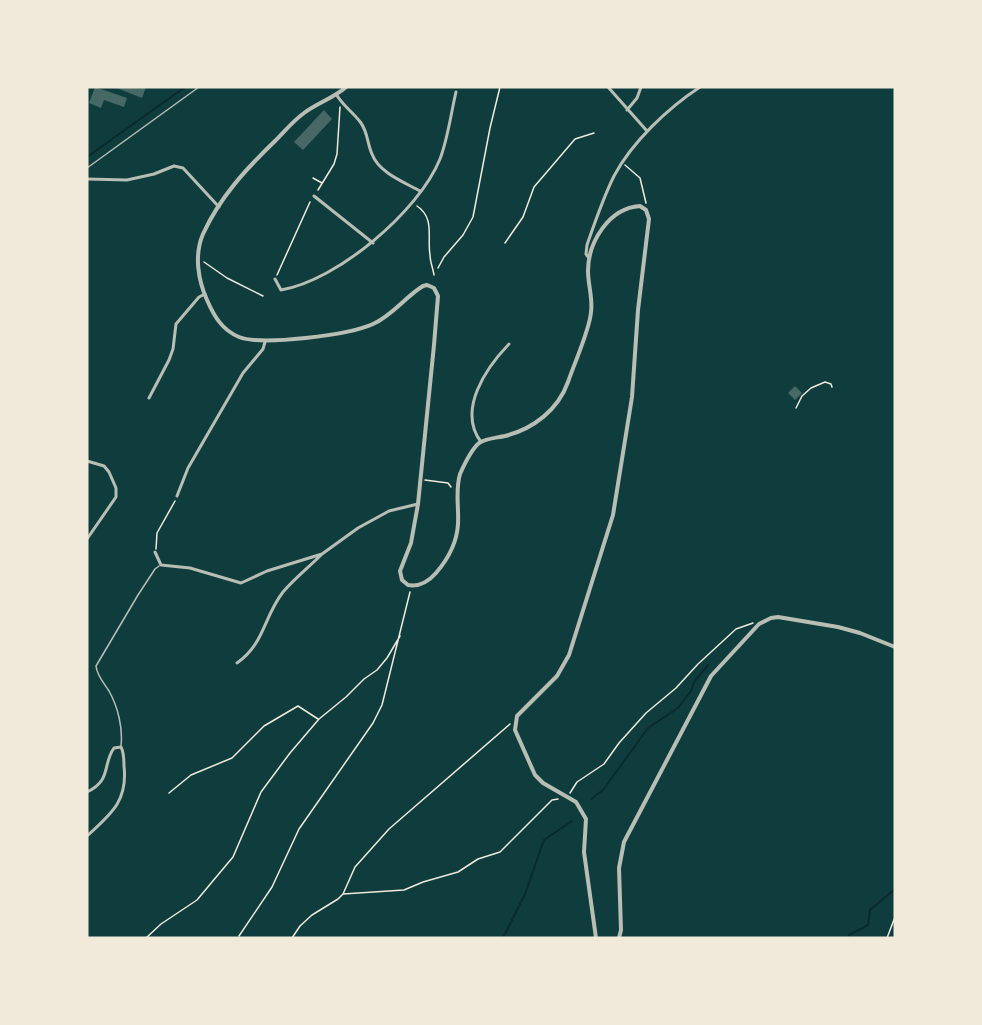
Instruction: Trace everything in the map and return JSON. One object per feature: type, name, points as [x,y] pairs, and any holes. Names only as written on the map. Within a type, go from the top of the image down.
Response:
[{"type":"street","points":[[346,87],[302,114],[241,175],[204,234],[197,256],[205,294],[213,314],[228,331],[239,337],[265,342],[364,328],[385,318],[423,286],[434,288],[438,296],[418,504],[411,543],[400,571],[405,583],[412,586],[433,577],[451,553],[457,538],[457,490],[460,474],[470,455],[481,442],[524,430],[538,422],[554,407],[566,388],[591,314],[588,271],[594,245],[603,227],[612,217],[631,206],[640,206],[646,210],[649,219],[638,310],[632,397],[613,515],[569,655],[557,676],[520,712],[515,730],[534,775],[543,783],[568,796],[582,810],[586,819],[584,852],[596,938]]},
{"type":"street","points":[[608,87],[647,131]]},
{"type":"street","points":[[627,110],[637,98],[641,87]]},
{"type":"street","points":[[590,259],[586,254],[587,245],[614,176],[647,131],[700,87]]},
{"type":"street","points":[[275,279],[281,290],[308,283],[341,265],[373,243],[432,176],[441,158],[456,92]]},
{"type":"street","points":[[336,94],[368,135],[370,152],[375,162],[420,191]]},
{"type":"street","points":[[87,179],[127,180],[154,174],[174,166],[183,168],[219,207]]},
{"type":"street","points":[[314,196],[373,243]]},
{"type":"street","points":[[149,398],[170,360],[176,324],[199,297],[205,294]]},
{"type":"street","points":[[177,496],[188,468],[243,373],[263,349],[265,342]]},
{"type":"street","points":[[481,442],[472,426],[474,399],[490,368],[509,345]]},
{"type":"street","points":[[87,461],[104,466],[109,472],[117,497],[87,539]]},
{"type":"street","points":[[237,663],[247,656],[260,640],[266,618],[284,591],[322,554],[358,528],[389,511],[418,504]]},
{"type":"street","points":[[156,552],[161,565],[190,568],[241,583],[267,571],[322,554]]},
{"type":"street","points":[[619,938],[621,930],[619,868],[624,842],[711,676],[759,624],[778,617],[802,621],[860,633],[895,647]]},
{"type":"street","points":[[87,792],[101,781],[107,770],[110,753],[114,748],[121,747],[126,778],[123,795],[110,814],[87,836]]},
{"type":"lane","points":[[87,168],[199,87]]},
{"type":"lane","points":[[121,747],[120,723],[116,706],[96,666],[154,569],[161,565]]},
{"type":"path","points":[[438,268],[444,257],[463,235],[473,217],[500,87]]},
{"type":"path","points":[[318,190],[337,154],[341,103]]},
{"type":"path","points":[[505,243],[523,217],[534,187],[575,139],[594,133]]},
{"type":"path","points":[[623,163],[640,178],[646,200],[646,210]]},
{"type":"path","points":[[313,178],[323,184]]},
{"type":"path","points":[[275,279],[310,202]]},
{"type":"path","points":[[411,202],[424,211],[430,227],[430,255],[434,274]]},
{"type":"path","points":[[197,256],[227,278],[263,296]]},
{"type":"path","points":[[796,408],[802,396],[811,388],[825,382],[831,384],[832,387]]},
{"type":"path","points":[[429,481],[448,483],[453,489]]},
{"type":"path","points":[[156,552],[157,533],[177,496]]},
{"type":"path","points":[[239,936],[272,887],[300,829],[373,723],[382,705],[411,591]]},
{"type":"path","points":[[343,894],[404,890],[458,872],[478,859],[500,852],[552,800],[568,796],[577,782],[604,764],[646,713],[676,688],[736,629],[755,622],[759,624]]},
{"type":"path","points":[[146,938],[161,924],[197,900],[232,857],[261,792],[290,753],[319,719],[364,679],[378,670],[400,636]]},
{"type":"path","points":[[169,793],[191,775],[232,758],[264,726],[298,706],[319,719]]},
{"type":"path","points":[[292,938],[300,926],[312,915],[343,894],[355,867],[388,829],[516,720]]},
{"type":"path","points":[[887,938],[895,917]]},
{"type":"building","points":[[95,87],[127,98],[124,107],[104,100],[101,108],[89,103]]},
{"type":"building","points":[[114,87],[146,87],[142,98]]},
{"type":"building","points":[[324,110],[332,119],[303,150],[294,142]]},
{"type":"building","points":[[795,386],[802,393],[795,400],[788,393]]},
{"type":"waterway","points":[[87,157],[185,87]]},
{"type":"waterway","points":[[591,799],[603,790],[648,728],[678,708],[708,665]]},
{"type":"waterway","points":[[503,938],[525,894],[544,840],[572,821]]},
{"type":"waterway","points":[[848,938],[849,935],[868,925],[870,910],[895,889]]}]
